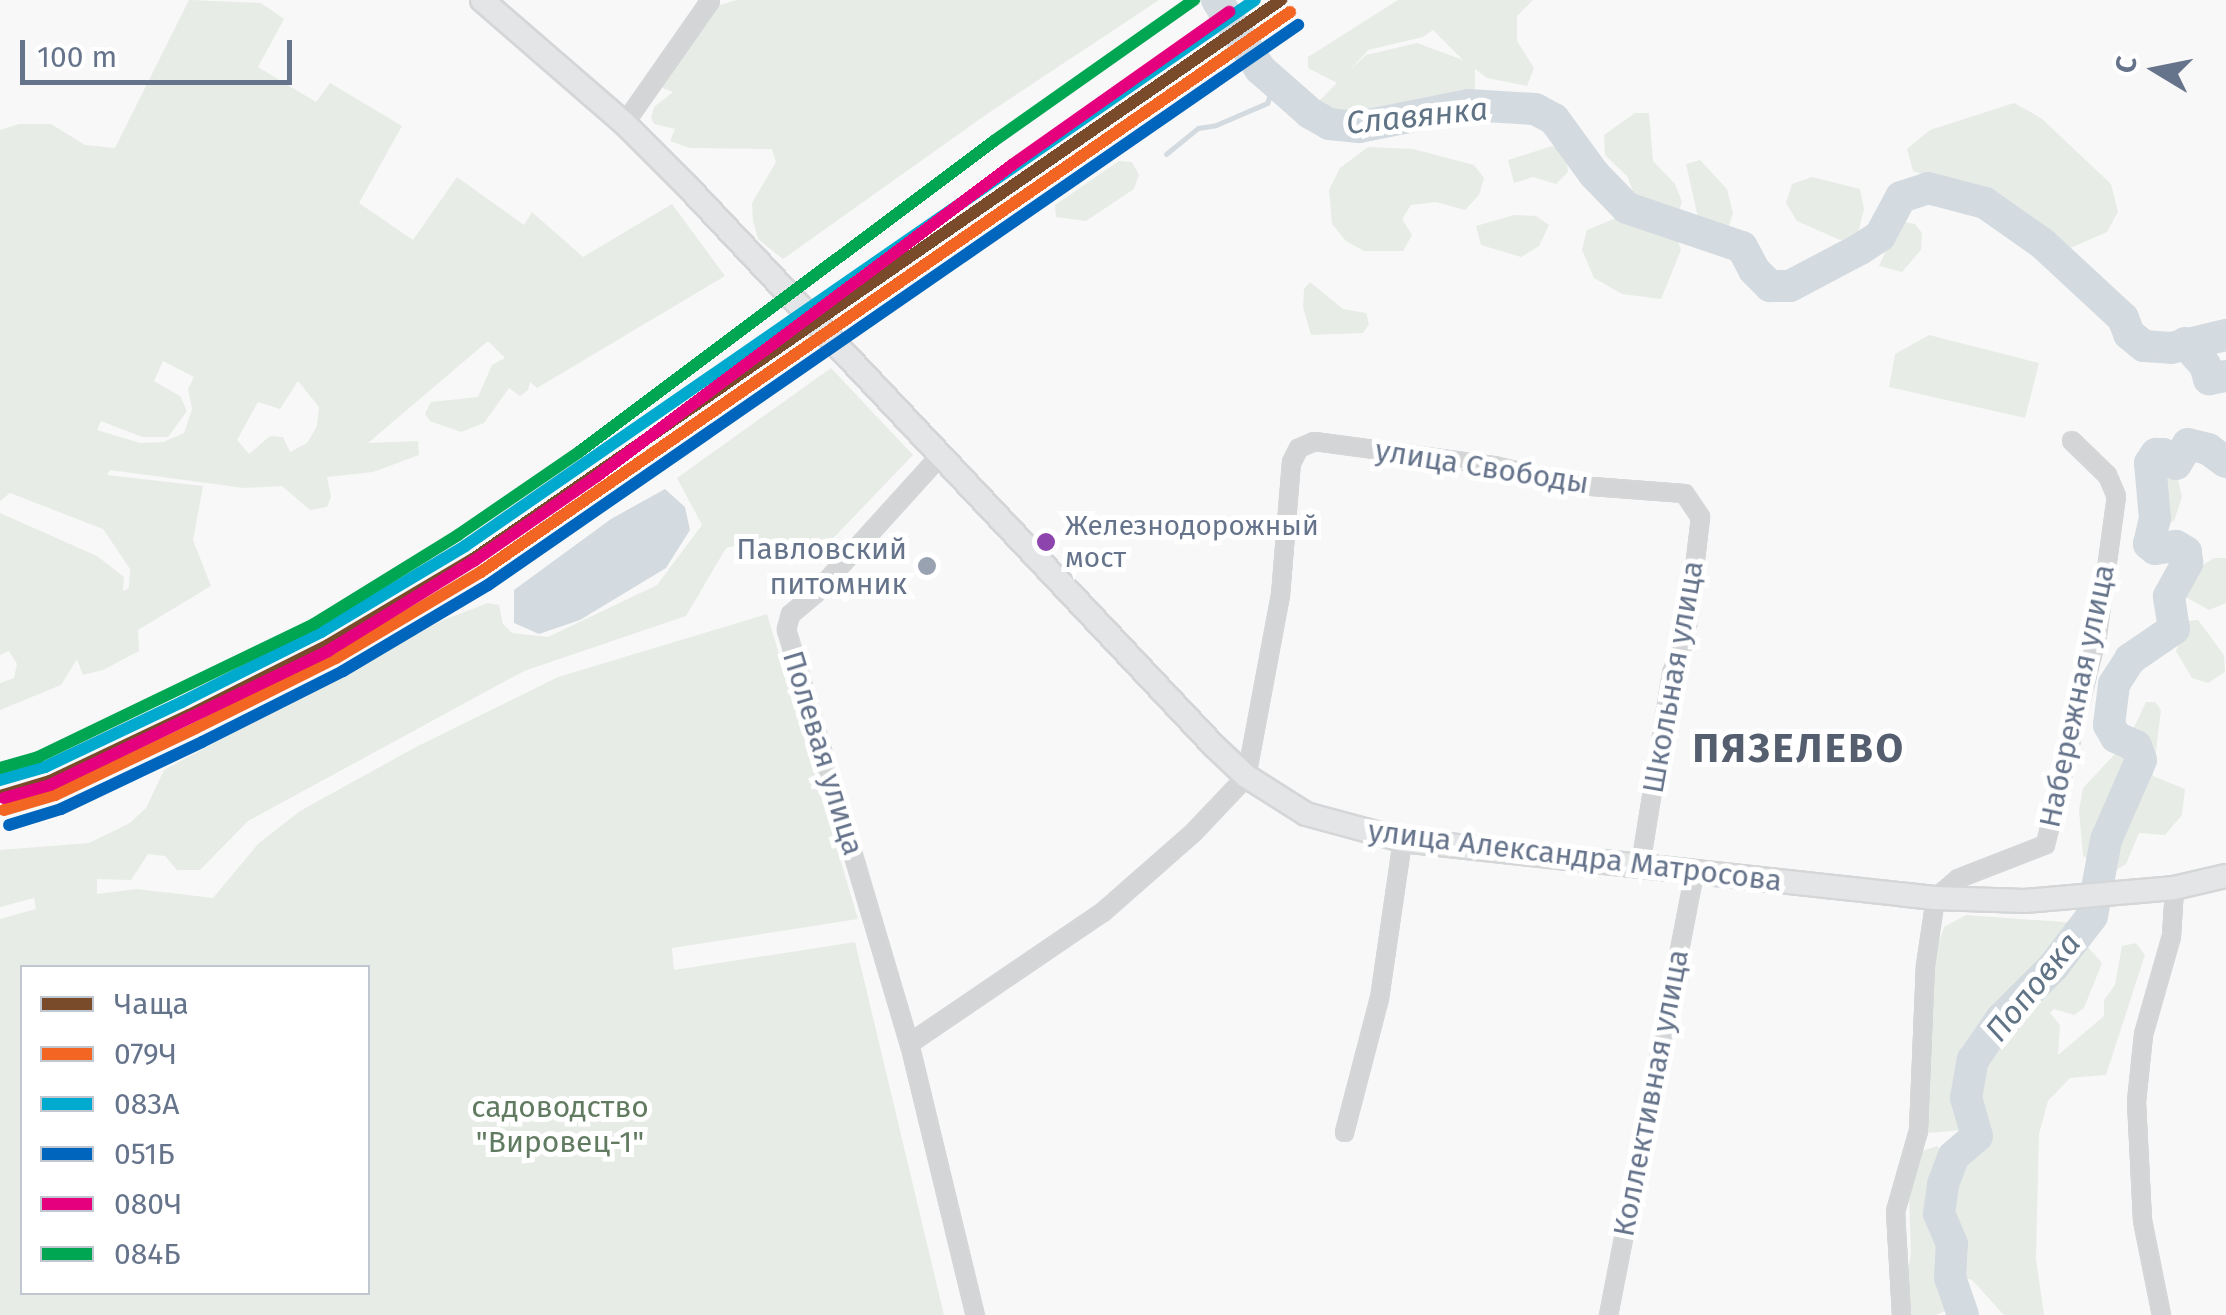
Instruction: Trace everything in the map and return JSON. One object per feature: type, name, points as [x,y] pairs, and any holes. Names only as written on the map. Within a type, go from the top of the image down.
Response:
[{"type":"main road","name":"улица Александра Матросова","points":[[482,0],[624,123],[1246,776],[1306,814],[1338,826],[1402,840],[1935,898],[2025,901],[2174,888],[2226,876]]},
{"type":"street","points":[[624,123],[710,0]]},
{"type":"street","name":"Набережная улица","points":[[1935,898],[1958,878],[2045,844],[2097,634],[2116,496],[2107,475],[2071,440]]},
{"type":"street","name":"улица Свободы","points":[[1246,776],[1280,595],[1291,462],[1298,448],[1314,441],[1494,464],[1578,485],[1684,493]]},
{"type":"street","name":"Полевая улица","points":[[909,1043],[786,629],[790,614],[815,593],[940,456]]},
{"type":"street","name":"Школьная улица","points":[[1640,865],[1671,673],[1686,635],[1700,517],[1684,493]]},
{"type":"street","points":[[976,1315],[909,1043],[1102,912],[1193,832],[1246,776]]},
{"type":"street","points":[[1344,1132],[1380,998],[1402,840]]},
{"type":"street","name":"Коллективная улица","points":[[1608,1315],[1694,871]]},
{"type":"street","points":[[2161,1315],[2142,1220],[2136,1101],[2143,1034],[2171,936],[2174,888]]},
{"type":"street","points":[[1901,1315],[1895,1211],[1918,1130],[1925,965],[1935,898]]},
{"type":"green space","points":[[189,0],[261,3],[284,19],[258,67],[316,102],[330,83],[402,126],[359,203],[413,240],[457,177],[524,225],[532,212],[583,257],[672,204],[725,276],[537,388],[530,382],[528,390],[520,396],[509,388],[484,423],[461,432],[430,421],[425,414],[431,402],[478,397],[492,365],[505,358],[488,341],[368,443],[418,441],[419,455],[373,472],[327,477],[331,497],[327,507],[310,510],[282,486],[244,488],[110,470],[107,475],[203,486],[193,540],[211,586],[138,630],[139,651],[103,670],[83,675],[77,659],[61,685],[0,710],[0,683],[14,678],[17,664],[9,651],[0,655],[0,513],[97,556],[124,577],[123,591],[129,588],[130,569],[103,529],[10,493],[0,501],[0,130],[19,124],[51,124],[85,145],[115,148]],"holes":[[[163,361],[194,377],[188,389],[192,409],[184,433],[163,442],[140,443],[97,430],[101,421],[142,437],[168,437],[187,411],[180,396],[154,381]],[[298,381],[319,407],[317,426],[307,443],[290,452],[283,437],[270,436],[249,454],[237,440],[258,402],[280,409]]]},
{"type":"green space","points":[[737,0],[1159,0],[987,114],[783,259],[758,239],[753,221],[752,203],[776,162],[772,149],[690,148],[670,141],[675,129],[654,124],[651,118],[654,107],[673,92],[658,86],[716,6]]},
{"type":"green space","points":[[1398,0],[1533,0],[1517,16],[1517,41],[1534,68],[1527,86],[1487,78],[1475,69],[1475,93],[1339,121],[1313,107],[1337,83],[1308,68],[1308,57]],"holes":[[[1433,30],[1463,60],[1417,43],[1366,55],[1350,70],[1368,50],[1423,37]]]},
{"type":"green space","points":[[2014,103],[2041,118],[2111,184],[2118,212],[2107,232],[2068,249],[1993,199],[1913,171],[1907,149],[1930,130]]},
{"type":"green space","points":[[1635,113],[1649,113],[1653,161],[1675,184],[1682,202],[1673,227],[1681,250],[1661,299],[1622,294],[1594,278],[1582,250],[1587,230],[1626,214],[1633,191],[1627,176],[1605,155],[1604,135]]},
{"type":"green space","points":[[1552,146],[1565,152],[1568,172],[1556,184],[1533,177],[1514,183],[1508,160]]},
{"type":"green space","points":[[1368,147],[1413,149],[1474,165],[1484,178],[1479,195],[1465,210],[1436,202],[1411,205],[1402,219],[1412,235],[1403,251],[1364,251],[1346,241],[1332,224],[1329,190],[1340,168]]},
{"type":"green space","points":[[1700,160],[1727,189],[1733,213],[1727,232],[1701,231],[1686,164]]},
{"type":"green space","points":[[1119,161],[1132,162],[1139,175],[1134,189],[1086,221],[1056,217],[1055,205]]},
{"type":"green space","points":[[1812,177],[1860,189],[1864,209],[1857,237],[1840,240],[1797,221],[1786,203],[1792,184]]},
{"type":"green space","points":[[1514,215],[1536,216],[1549,225],[1539,246],[1521,257],[1481,245],[1476,226]]},
{"type":"green space","points":[[1899,221],[1915,224],[1922,233],[1921,250],[1902,272],[1879,266]]},
{"type":"green space","points":[[1310,282],[1343,309],[1366,313],[1369,324],[1363,333],[1311,335],[1303,307],[1304,289]]},
{"type":"green space","points":[[1929,335],[2039,363],[2025,418],[1889,387],[1895,354]]},
{"type":"green space","name":"садоводство \"Вировец-1\"","points":[[831,368],[913,455],[817,555],[761,564],[746,543],[726,548],[686,616],[524,671],[248,821],[200,870],[177,870],[165,856],[148,854],[131,880],[97,879],[97,894],[137,889],[213,898],[258,844],[300,811],[416,747],[558,677],[767,614],[858,919],[672,948],[674,970],[855,942],[944,1315],[0,1315],[0,919],[36,909],[34,898],[0,907],[0,850],[89,843],[130,823],[146,808],[164,770],[441,621],[488,603],[499,605],[503,624],[512,633],[548,637],[657,585],[702,525],[677,478]]},
{"type":"green space","points":[[2154,467],[2175,467],[2182,497],[2174,521],[2162,525],[2146,519],[2144,493]]},
{"type":"green space","points":[[2214,558],[2226,558],[2226,603],[2209,610],[2184,596],[2195,570]]},
{"type":"green space","points":[[2198,620],[2224,655],[2225,672],[2208,683],[2192,678],[2176,651],[2188,621]]},
{"type":"green space","points":[[2146,702],[2155,702],[2161,710],[2153,776],[2185,789],[2182,815],[2165,835],[2139,833],[2126,864],[2113,872],[2083,856],[2079,810],[2083,788],[2128,740]]},
{"type":"green space","points":[[1966,915],[2077,923],[2089,934],[2087,946],[2102,963],[2084,1008],[2074,1015],[2054,1009],[2050,1013],[2060,1025],[2058,1055],[2104,1016],[2104,1000],[2115,985],[2122,946],[2136,943],[2145,955],[2106,1075],[2070,1078],[2048,1101],[2039,1134],[2036,1259],[2044,1315],[2004,1315],[1972,1280],[1956,1275],[1948,1283],[1950,1309],[1936,1315],[1909,1315],[1905,1286],[1911,1253],[1909,1198],[1922,1151],[1937,1146],[1955,1161],[1965,1159],[1979,1134],[1975,1090],[1968,1084],[1958,1089],[1956,1102],[1964,1121],[1962,1130],[1927,1133],[1928,975],[1944,927]]},
{"type":"shaded area","points":[[665,489],[685,507],[690,530],[666,568],[580,620],[539,634],[514,623],[514,590],[611,519]]},
{"type":"waterway","name":"Славянка","points":[[1217,0],[1260,69],[1310,113],[1329,124],[1359,127],[1469,105],[1535,109],[1554,119],[1594,174],[1627,208],[1742,247],[1754,270],[1770,286],[1790,286],[1860,249],[1880,236],[1901,197],[1928,188],[1985,203],[2042,243],[2123,318],[2129,334],[2144,346],[2171,348],[2226,335]]},
{"type":"waterway","points":[[1166,154],[1198,128],[1216,125],[1267,103],[1275,82]]},
{"type":"waterway","name":"Поповка","points":[[2185,343],[2205,365],[2209,379],[2226,376]]},
{"type":"waterway","name":"Поповка","points":[[1963,1315],[1950,1278],[1952,1244],[1939,1214],[1943,1184],[1954,1156],[1977,1136],[1966,1098],[1973,1060],[2001,1019],[2053,967],[2092,916],[2106,840],[2141,760],[2136,746],[2116,737],[2109,725],[2114,684],[2130,659],[2174,629],[2169,596],[2187,563],[2186,552],[2176,546],[2155,549],[2149,544],[2155,519],[2150,463],[2156,454],[2163,454],[2176,464],[2188,444],[2208,449],[2226,462]]},
{"type":"transit line","name":"084Б","points":[[0,768],[38,757],[314,624],[458,535],[579,452],[994,141],[1194,0]]},
{"type":"transit line","name":"083А","points":[[0,780],[45,767],[182,702],[321,632],[465,546],[1255,0]]},
{"type":"transit line","name":"Чаща","points":[[0,796],[50,781],[189,715],[328,645],[473,559],[1281,0]]},
{"type":"transit line","name":"080Ч","points":[[4,798],[50,785],[328,651],[474,561],[597,476],[1012,165],[1229,12]]},
{"type":"transit line","name":"079Ч","points":[[4,810],[55,795],[196,728],[336,658],[481,572],[1290,12]]},
{"type":"transit line","name":"051Б","points":[[9,825],[61,809],[202,742],[343,671],[488,585],[1298,25]]},
{"type":"place","name":"Железнодорожный мост","points":[[1046,542]]},
{"type":"place","name":"Павловский питомник","points":[[927,566]]},
{"type":"district","name":"ПЯЗЕЛЕВО","points":[[1799,749]]}]
